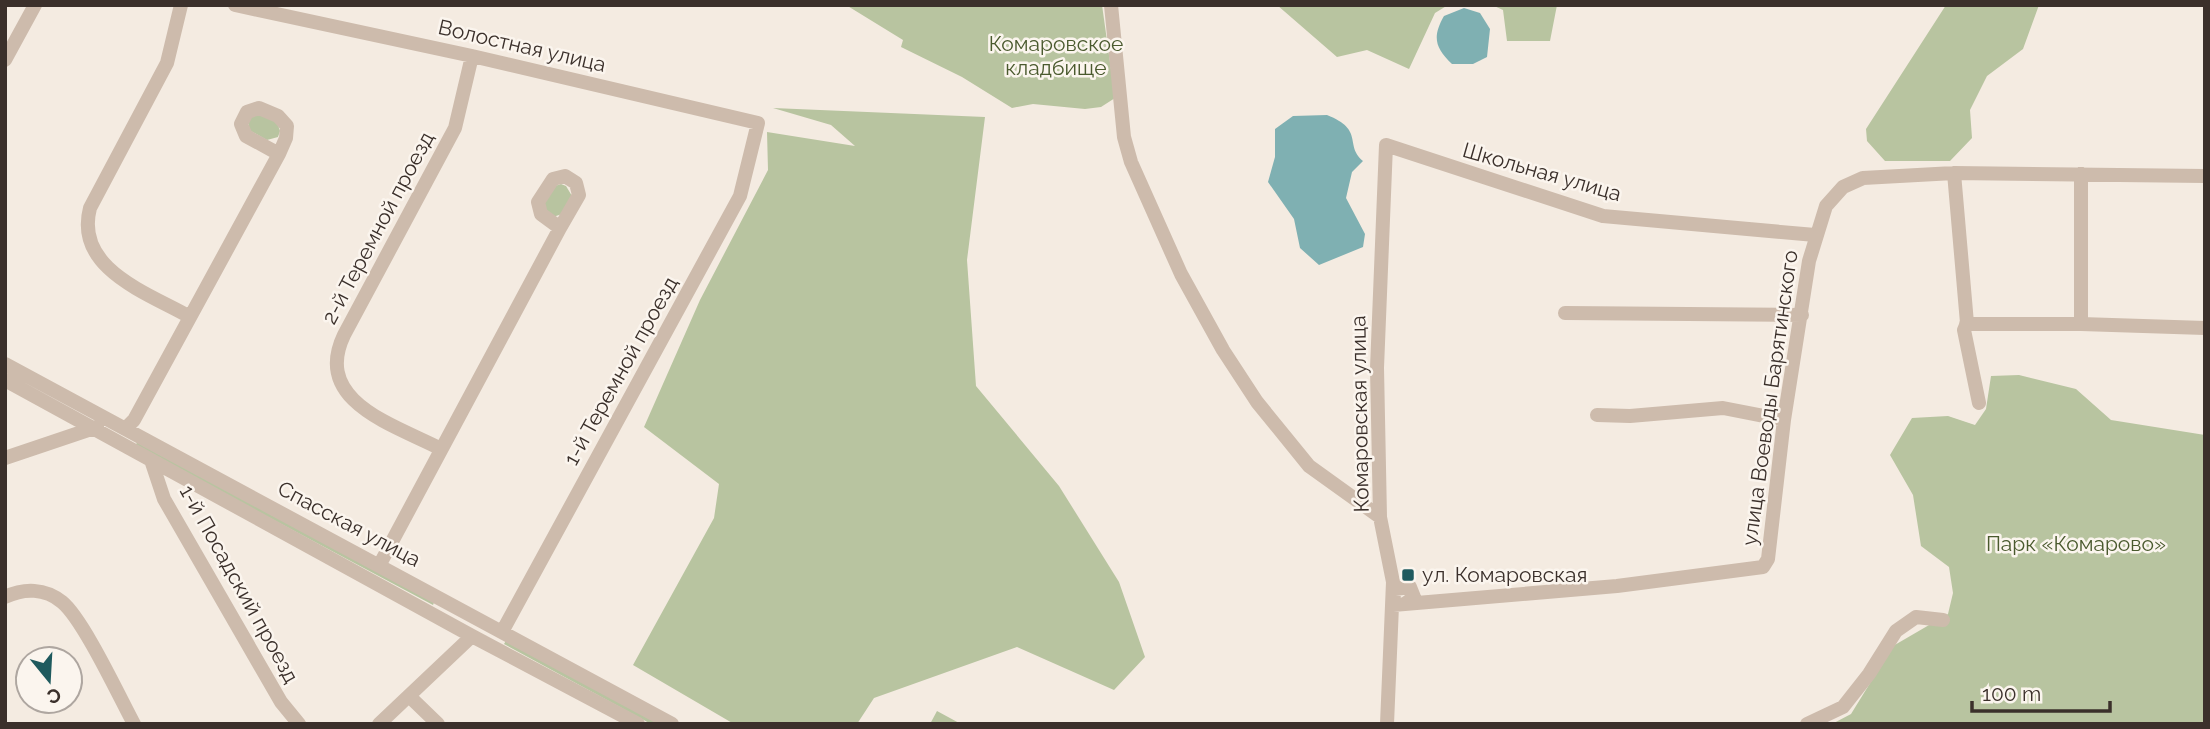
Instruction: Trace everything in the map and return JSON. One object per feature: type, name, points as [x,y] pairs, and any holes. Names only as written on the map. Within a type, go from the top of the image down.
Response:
[{"type":"street","points":[[5,60],[35,5]]},
{"type":"street","points":[[181,5],[167,63],[90,208],[87,227],[94,253],[106,268],[190,317]]},
{"type":"street","name":"Волостная улица","points":[[235,5],[758,122]]},
{"type":"street","points":[[1111,5],[1127,150],[1181,274],[1256,402],[1309,466],[1380,517]]},
{"type":"street","name":"2-й Теремной проезд","points":[[441,449],[351,399],[340,382],[337,354],[344,335],[456,128],[471,56]]},
{"type":"street","name":"1-й Теремной проезд","points":[[502,632],[740,196],[758,122]]},
{"type":"street","name":"Комаровская улица","points":[[1386,145],[1377,368],[1380,517],[1397,603],[1387,724]]},
{"type":"street","name":"Школьная улица","points":[[1386,145],[1604,216],[1815,235]]},
{"type":"street","points":[[126,428],[134,420],[279,154]]},
{"type":"street","points":[[1979,403],[1964,330],[1966,324],[1954,173],[2205,176]]},
{"type":"street","name":"улица Воеводы Барятинского","points":[[1397,603],[1617,586],[1763,567],[1768,559],[1784,420],[1815,235],[1826,206],[1843,187],[1863,178],[1954,173]]},
{"type":"street","points":[[2081,174],[2081,324]]},
{"type":"street","points":[[380,564],[560,228]]},
{"type":"street","points":[[1565,313],[1802,315]]},
{"type":"street","points":[[1966,324],[2205,328]]},
{"type":"street","name":"Спасская улица","points":[[5,364],[100,423],[151,460],[638,724]]},
{"type":"street","name":"Спасская улица","points":[[5,380],[100,423],[126,428],[672,724]]},
{"type":"street","points":[[1597,415],[1630,416],[1723,408],[1784,420]]},
{"type":"street","points":[[5,458],[100,423]]},
{"type":"street","name":"1-й Посадский проезд","points":[[151,460],[164,499],[281,702],[299,724]]},
{"type":"street","points":[[5,597],[22,591],[43,592],[69,609],[134,724]]},
{"type":"street","points":[[1807,724],[1843,707],[1870,674],[1896,631],[1916,618],[1943,620]]},
{"type":"street","points":[[379,724],[472,636]]},
{"type":"street","points":[[409,696],[438,724]]},
{"type":"green space","name":"Комаровское кладбище","points":[[846,5],[1102,5],[1115,98],[1101,107],[1085,109],[1033,104],[1012,108],[962,77],[901,47],[903,40]]},
{"type":"green space","points":[[1277,5],[1448,5],[1435,13],[1409,69],[1367,50],[1337,57]]},
{"type":"green space","points":[[1492,5],[1557,5],[1550,41],[1507,41],[1503,10]]},
{"type":"green space","points":[[1946,5],[2039,5],[2023,49],[1987,76],[1970,110],[1972,138],[1950,161],[1885,161],[1867,141],[1866,129]]},
{"type":"green space","points":[[773,108],[985,117],[967,260],[976,386],[1059,486],[1119,582],[1145,657],[1114,690],[1017,647],[874,698],[857,724],[734,724],[633,665],[714,518],[719,484],[644,427],[700,300],[768,170],[767,132],[855,146],[831,125]]},
{"type":"green space","points":[[259,113],[277,122],[280,131],[278,137],[267,140],[249,130],[248,119]]},
{"type":"green space","points":[[555,186],[566,186],[572,196],[562,214],[553,217],[547,214],[544,204]]},
{"type":"green space","name":"Парк «Комарово»","points":[[2019,375],[2076,389],[2111,420],[2205,435],[2205,724],[1832,724],[1851,714],[1893,646],[1948,614],[1953,593],[1949,567],[1921,546],[1913,495],[1890,455],[1912,418],[1948,416],[1975,425],[1986,409],[1991,376]]},
{"type":"green space","points":[[138,441],[435,600],[433,605],[135,446]]},
{"type":"green space","points":[[507,639],[664,724],[651,724],[504,644]]},
{"type":"green space","points":[[937,711],[961,724],[930,724]]},
{"type":"water","points":[[1464,8],[1480,13],[1490,29],[1487,57],[1473,64],[1452,64],[1439,47],[1438,30],[1444,16]]},
{"type":"water","points":[[1327,115],[1346,126],[1363,161],[1352,172],[1346,198],[1365,234],[1363,247],[1319,265],[1300,248],[1294,219],[1268,182],[1275,157],[1275,129],[1293,116]]},
{"type":"place","name":"ул. Комаровская","points":[[1408,575]]}]
